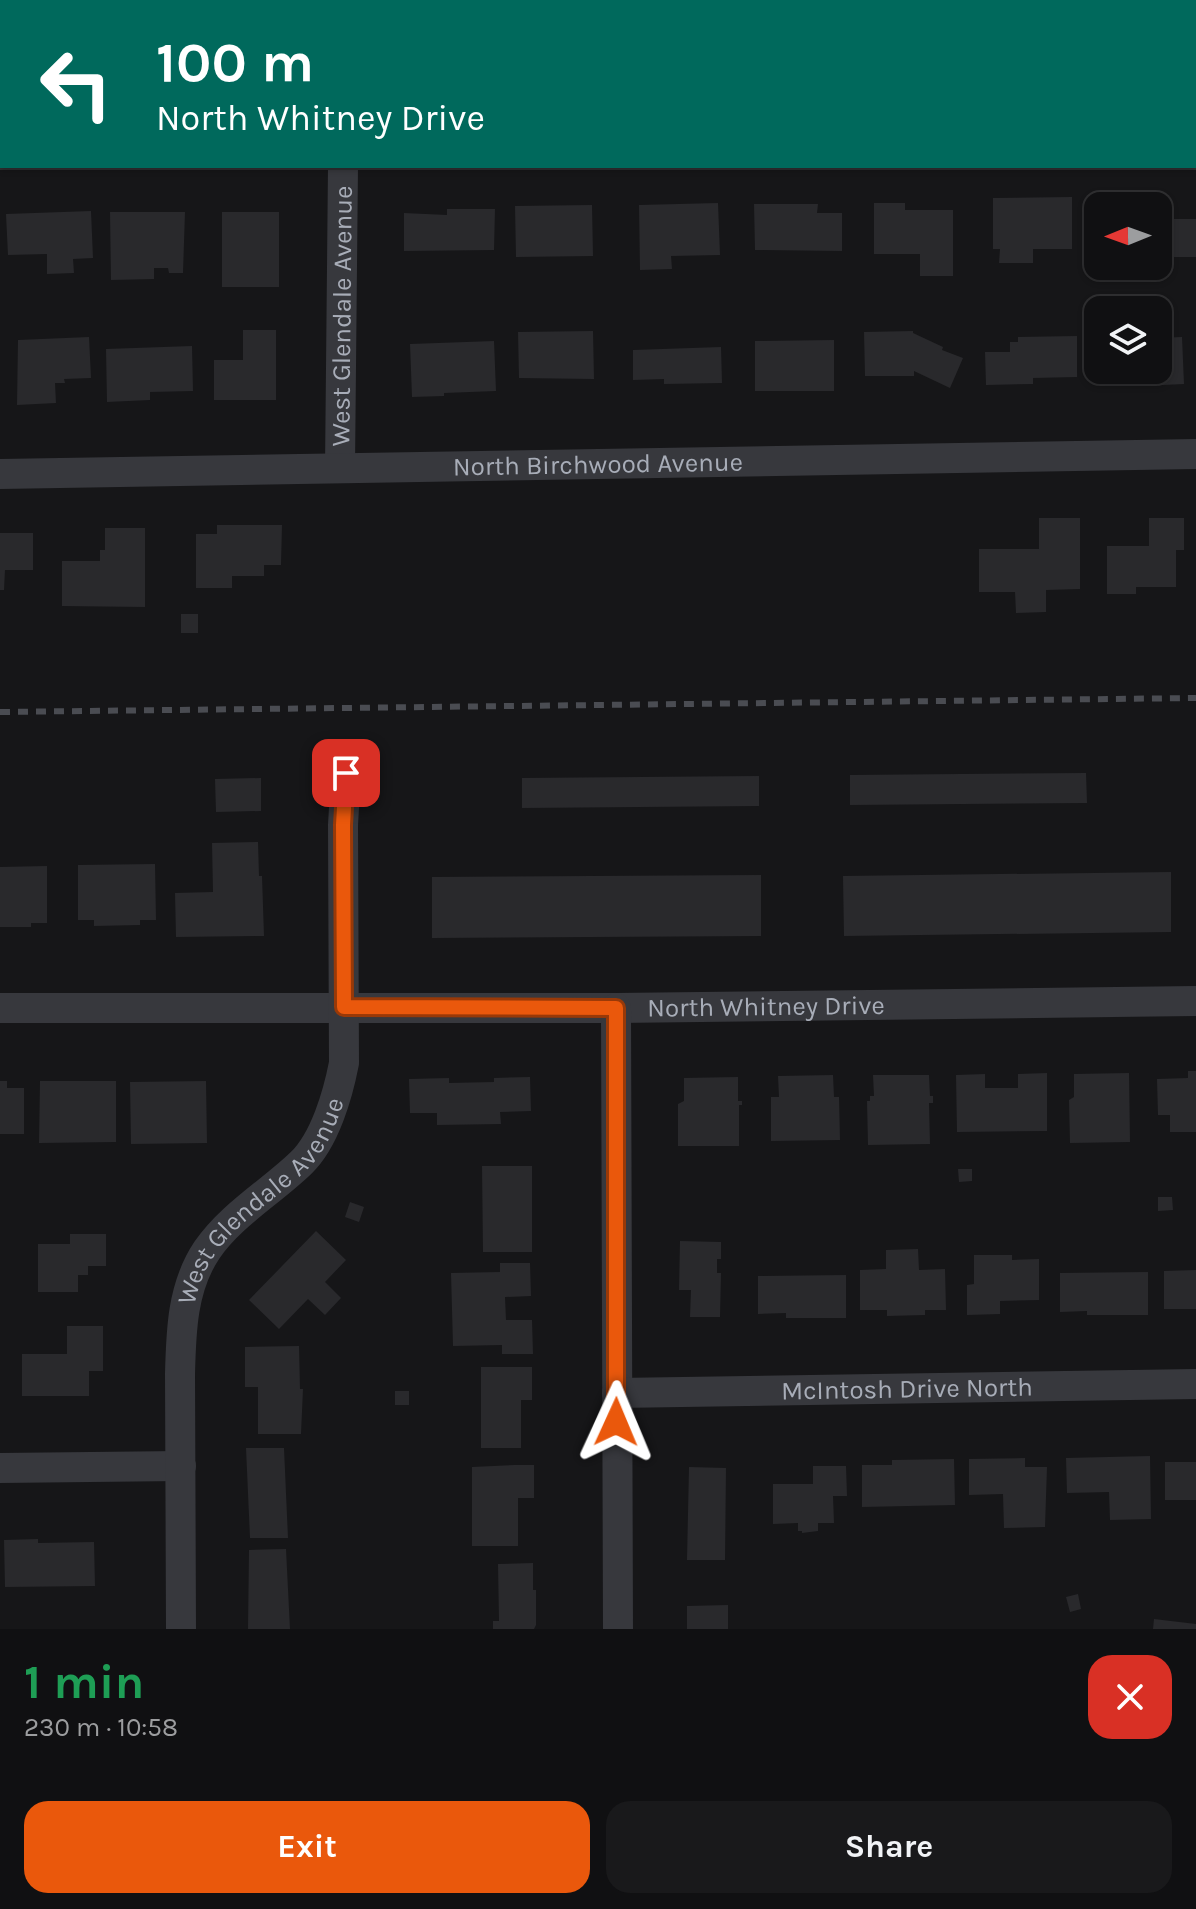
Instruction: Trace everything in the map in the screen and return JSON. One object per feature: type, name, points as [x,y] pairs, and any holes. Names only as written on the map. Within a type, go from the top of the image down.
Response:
[{"type":"street","name":"West Glendale Avenue","points":[[340,468],[343,168]]},
{"type":"street","name":"North Birchwood Avenue","points":[[0,474],[1196,454]]},
{"type":"street","name":"West Glendale Avenue","points":[[181,1629],[181,1333],[185,1305],[206,1251],[225,1228],[304,1160],[319,1136],[339,1091],[344,1063],[343,825],[346,773]]},
{"type":"street","name":"North Whitney Drive","points":[[0,1008],[616,1008],[1196,1001]]},
{"type":"street","points":[[616,1008],[618,1629]]},
{"type":"street","name":"McIntosh Drive North","points":[[617,1393],[1196,1384]]},
{"type":"street","points":[[0,1468],[181,1466]]},
{"type":"building","points":[[1072,197],[1072,249],[1033,249],[1033,263],[999,263],[1000,249],[993,249],[993,198]]},
{"type":"building","points":[[718,203],[720,255],[671,256],[672,269],[640,270],[639,205]]},
{"type":"building","points":[[874,203],[905,203],[905,210],[953,210],[953,276],[920,276],[920,254],[874,254]]},
{"type":"building","points":[[754,204],[818,204],[817,213],[842,213],[842,251],[755,250]]},
{"type":"building","points":[[592,205],[593,256],[516,257],[515,206]]},
{"type":"building","points":[[447,209],[495,209],[494,250],[404,251],[404,213],[447,215]]},
{"type":"building","points":[[91,211],[93,258],[73,259],[74,273],[47,274],[47,254],[8,255],[6,214]]},
{"type":"building","points":[[110,212],[185,212],[183,273],[154,268],[154,279],[111,280]]},
{"type":"building","points":[[222,212],[279,212],[279,287],[222,287]]},
{"type":"building","points":[[1172,219],[1196,219],[1196,257],[1172,257]]},
{"type":"building","points":[[243,330],[276,330],[276,400],[214,400],[214,360],[243,360]]},
{"type":"building","points":[[593,331],[594,379],[519,378],[518,332]]},
{"type":"building","points":[[913,331],[943,347],[942,350],[963,358],[950,388],[914,371],[914,376],[865,376],[864,332]]},
{"type":"building","points":[[1077,336],[1077,377],[1033,378],[1033,384],[986,385],[985,352],[1010,352],[1010,342],[1018,342],[1018,337]]},
{"type":"building","points":[[89,337],[91,378],[64,379],[65,383],[55,383],[56,403],[17,405],[18,340]]},
{"type":"building","points":[[1172,337],[1182,337],[1184,384],[1142,386],[1172,384]]},
{"type":"building","points":[[834,340],[834,391],[755,391],[755,341]]},
{"type":"building","points":[[494,341],[496,391],[412,397],[410,344]]},
{"type":"building","points":[[192,346],[193,391],[150,392],[150,400],[107,402],[106,349]]},
{"type":"building","points":[[721,347],[722,383],[664,384],[664,379],[633,380],[633,350]]},
{"type":"building","points":[[1039,518],[1080,518],[1080,589],[1046,590],[1046,612],[1016,613],[1015,592],[979,592],[979,549],[1039,549]]},
{"type":"building","points":[[1149,518],[1184,518],[1184,550],[1176,550],[1176,587],[1136,587],[1136,594],[1107,594],[1107,546],[1149,546]]},
{"type":"building","points":[[217,525],[282,525],[281,565],[264,565],[264,576],[232,576],[232,588],[196,588],[196,534],[217,534]]},
{"type":"building","points":[[105,528],[145,528],[145,607],[62,606],[62,561],[100,561],[100,550],[105,550]]},
{"type":"building","points":[[0,533],[33,533],[33,570],[5,570],[4,590],[0,590]]},
{"type":"building","points":[[181,614],[198,614],[198,633],[181,633]]},
{"type":"building","points":[[1086,773],[1087,803],[850,805],[850,775]]},
{"type":"building","points":[[759,776],[759,806],[522,808],[522,778]]},
{"type":"building","points":[[261,778],[261,811],[216,812],[215,779]]},
{"type":"building","points":[[258,842],[264,936],[176,937],[175,893],[213,892],[212,843]]},
{"type":"building","points":[[155,864],[156,920],[140,920],[140,925],[94,926],[94,920],[78,920],[78,865]]},
{"type":"building","points":[[47,866],[47,923],[31,923],[31,927],[0,927],[0,867]]},
{"type":"building","points":[[1171,872],[1171,932],[844,936],[843,876]]},
{"type":"building","points":[[761,875],[761,936],[432,938],[432,877]]},
{"type":"building","points":[[1188,1071],[1196,1071],[1196,1132],[1170,1132],[1170,1115],[1158,1115],[1157,1079],[1188,1078]]},
{"type":"building","points":[[1047,1073],[1047,1131],[957,1132],[956,1075],[985,1074],[985,1088],[1018,1088],[1018,1074]]},
{"type":"building","points":[[1129,1073],[1130,1142],[1070,1143],[1069,1100],[1074,1097],[1074,1074]]},
{"type":"building","points":[[833,1075],[834,1097],[839,1097],[840,1140],[771,1141],[771,1097],[779,1097],[778,1076]]},
{"type":"building","points":[[873,1075],[929,1075],[930,1096],[933,1096],[933,1103],[929,1103],[930,1144],[868,1145],[867,1101],[874,1096]]},
{"type":"building","points":[[530,1077],[531,1111],[500,1112],[501,1124],[437,1125],[437,1113],[410,1113],[409,1079],[449,1078],[449,1083]]},
{"type":"building","points":[[738,1077],[738,1101],[742,1101],[739,1105],[739,1146],[678,1146],[678,1104],[684,1101],[684,1078]]},
{"type":"building","points":[[0,1081],[7,1081],[7,1088],[24,1088],[24,1134],[0,1134]]},
{"type":"building","points":[[40,1081],[116,1081],[116,1142],[39,1143]]},
{"type":"building","points":[[206,1081],[207,1143],[131,1144],[130,1082]]},
{"type":"building","points":[[482,1166],[532,1166],[532,1252],[483,1252]]},
{"type":"building","points":[[958,1169],[972,1169],[972,1181],[959,1182]]},
{"type":"building","points":[[1158,1197],[1172,1197],[1173,1210],[1158,1211]]},
{"type":"building","points":[[350,1202],[364,1207],[359,1222],[345,1217]]},
{"type":"building","points":[[316,1231],[346,1260],[325,1282],[341,1298],[325,1315],[308,1299],[279,1329],[249,1300]]},
{"type":"building","points":[[70,1234],[106,1234],[106,1266],[88,1266],[88,1275],[78,1275],[78,1292],[38,1292],[38,1244],[70,1244]]},
{"type":"building","points":[[680,1241],[721,1242],[721,1259],[717,1259],[717,1273],[721,1273],[720,1317],[690,1317],[691,1290],[679,1290]]},
{"type":"building","points":[[918,1249],[919,1270],[945,1269],[946,1310],[925,1310],[925,1315],[887,1316],[887,1310],[860,1310],[860,1270],[886,1269],[886,1250]]},
{"type":"building","points":[[974,1255],[1012,1255],[1012,1260],[1039,1259],[1039,1300],[1000,1301],[1000,1314],[967,1315],[967,1285],[974,1284]]},
{"type":"building","points":[[500,1263],[530,1263],[531,1296],[505,1297],[506,1320],[532,1320],[533,1354],[502,1354],[502,1345],[453,1346],[451,1273],[500,1272]]},
{"type":"building","points":[[1196,1270],[1196,1309],[1164,1309],[1164,1271]]},
{"type":"building","points":[[1148,1272],[1148,1315],[1060,1312],[1060,1273]]},
{"type":"building","points":[[846,1275],[846,1318],[786,1318],[786,1313],[758,1314],[758,1276]]},
{"type":"building","points":[[67,1326],[103,1326],[103,1371],[89,1371],[89,1396],[22,1396],[22,1354],[67,1354]]},
{"type":"building","points":[[299,1346],[300,1389],[303,1389],[301,1434],[258,1434],[258,1387],[245,1387],[245,1347]]},
{"type":"building","points":[[481,1367],[532,1367],[532,1400],[521,1400],[521,1448],[481,1448]]},
{"type":"building","points":[[395,1391],[409,1391],[409,1405],[395,1405]]},
{"type":"building","points":[[246,1448],[284,1448],[288,1538],[250,1538]]},
{"type":"building","points":[[1150,1456],[1151,1519],[1110,1520],[1109,1492],[1067,1493],[1066,1458]]},
{"type":"building","points":[[1025,1458],[1025,1467],[1047,1467],[1045,1527],[1004,1528],[1003,1494],[969,1495],[969,1459]]},
{"type":"building","points":[[954,1459],[955,1505],[862,1507],[862,1465],[892,1465],[892,1460]]},
{"type":"building","points":[[1165,1462],[1196,1462],[1196,1500],[1165,1500]]},
{"type":"building","points":[[534,1465],[534,1498],[518,1498],[518,1546],[472,1546],[472,1467]]},
{"type":"building","points":[[813,1466],[846,1466],[847,1496],[833,1496],[834,1523],[818,1523],[818,1531],[802,1533],[798,1531],[798,1523],[773,1524],[773,1484],[813,1484]]},
{"type":"building","points":[[689,1467],[726,1468],[725,1560],[687,1560]]},
{"type":"building","points":[[38,1539],[38,1543],[94,1542],[95,1586],[5,1587],[4,1540]]},
{"type":"building","points":[[286,1549],[290,1629],[248,1629],[249,1550]]},
{"type":"building","points":[[533,1563],[533,1590],[536,1590],[534,1629],[493,1629],[493,1621],[499,1621],[498,1564]]},
{"type":"building","points":[[1078,1594],[1081,1609],[1070,1612],[1066,1597]]},
{"type":"building","points":[[728,1605],[728,1629],[687,1629],[687,1606]]},
{"type":"building","points":[[1154,1619],[1196,1624],[1196,1629],[1153,1629]]},
{"type":"railway","points":[[0,712],[1196,698]]},
{"type":"route","points":[[346,773],[343,825],[344,1007],[616,1008],[616,1422]]}]
